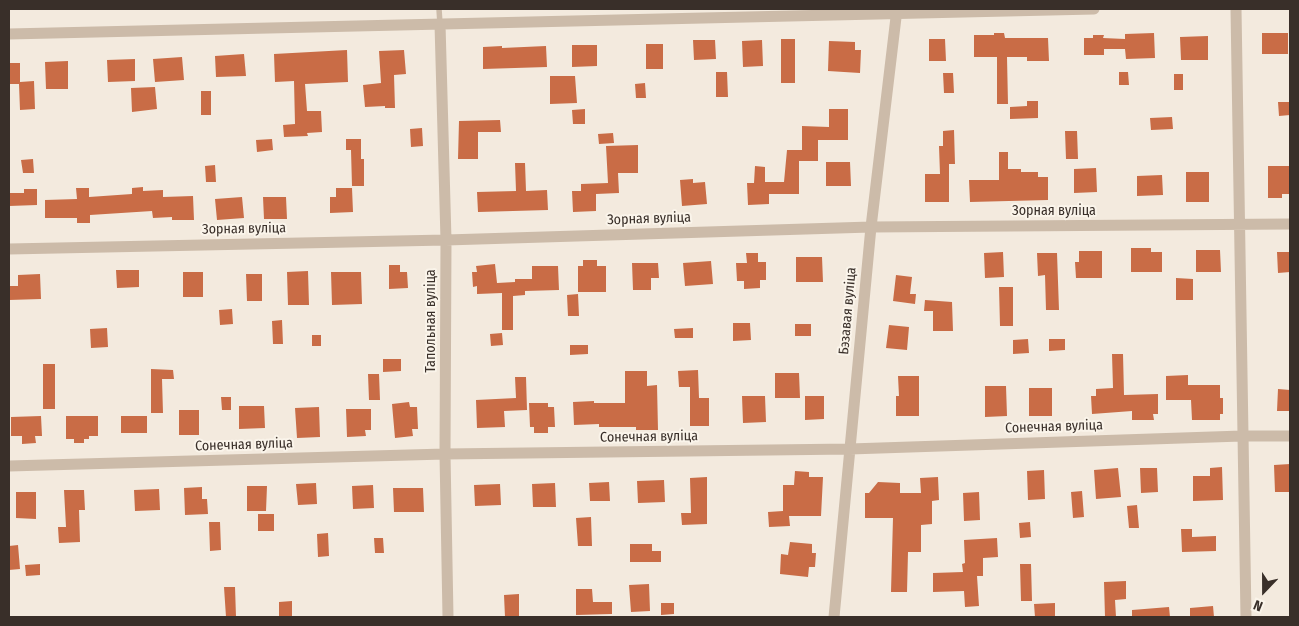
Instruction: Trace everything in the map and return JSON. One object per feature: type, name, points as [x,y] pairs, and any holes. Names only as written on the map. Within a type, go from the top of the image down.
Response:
[{"type":"street","points":[[9,34],[896,11],[1094,9]]},
{"type":"street","points":[[1236,9],[1238,224],[1246,617]]},
{"type":"street","name":"Бэзавая вуліца","points":[[834,617],[872,227],[896,11]]},
{"type":"street","name":"Тапольная вуліца","points":[[440,24],[446,240],[445,454],[448,617]]},
{"type":"street","name":"Зорная вуліца","points":[[9,249],[446,240],[872,227],[1290,224]]},
{"type":"street","name":"Сонечная вуліца","points":[[9,466],[445,454],[850,449],[1290,436]]},
{"type":"lane","points":[[440,9],[440,24]]},
{"type":"building","points":[[994,33],[1004,33],[1005,38],[1048,38],[1049,61],[1027,61],[1027,57],[1007,57],[1008,104],[997,104],[997,57],[974,57],[974,35],[994,35]]},
{"type":"building","points":[[1154,33],[1155,58],[1126,59],[1125,49],[1104,49],[1104,55],[1084,55],[1084,38],[1093,38],[1093,35],[1104,35],[1103,38],[1125,39],[1125,34]]},
{"type":"building","points":[[1262,33],[1288,33],[1288,54],[1262,54]]},
{"type":"building","points":[[1208,36],[1208,60],[1181,60],[1180,37]]},
{"type":"building","points":[[781,39],[795,39],[795,83],[781,83]]},
{"type":"building","points":[[929,39],[945,39],[946,61],[929,61]]},
{"type":"building","points":[[693,40],[715,40],[716,59],[694,60]]},
{"type":"building","points":[[762,40],[763,66],[743,67],[742,41]]},
{"type":"building","points":[[829,41],[855,42],[855,50],[861,50],[860,73],[828,71]]},
{"type":"building","points":[[646,44],[663,44],[663,69],[646,69]]},
{"type":"building","points":[[572,45],[597,45],[597,66],[572,67]]},
{"type":"building","points":[[502,46],[502,48],[546,46],[547,67],[483,69],[483,47]]},
{"type":"building","points":[[347,50],[348,82],[305,84],[307,111],[321,111],[322,132],[307,133],[308,136],[284,137],[283,125],[295,124],[294,81],[275,82],[274,54]]},
{"type":"building","points":[[404,50],[406,74],[394,75],[395,108],[385,108],[385,106],[365,107],[363,85],[381,83],[379,51]]},
{"type":"building","points":[[244,54],[246,76],[216,77],[215,56]]},
{"type":"building","points":[[182,57],[184,80],[155,82],[153,59]]},
{"type":"building","points":[[135,59],[135,81],[108,82],[107,60]]},
{"type":"building","points":[[68,61],[68,89],[46,89],[45,62]]},
{"type":"building","points":[[9,63],[20,63],[20,82],[34,81],[35,109],[20,110],[19,84],[9,84]]},
{"type":"building","points":[[716,72],[727,72],[728,97],[716,97]]},
{"type":"building","points":[[1119,72],[1128,72],[1129,85],[1119,85]]},
{"type":"building","points":[[943,73],[953,73],[954,93],[944,93]]},
{"type":"building","points":[[1174,74],[1183,74],[1183,90],[1174,90]]},
{"type":"building","points":[[550,76],[575,76],[577,103],[550,104]]},
{"type":"building","points":[[645,83],[646,98],[636,98],[635,84]]},
{"type":"building","points":[[155,87],[157,109],[132,112],[131,88]]},
{"type":"building","points":[[201,91],[211,91],[211,115],[201,115]]},
{"type":"building","points":[[1027,101],[1038,101],[1038,118],[1010,119],[1010,107],[1027,106]]},
{"type":"building","points":[[1278,102],[1290,102],[1290,115],[1279,116]]},
{"type":"building","points":[[585,109],[585,124],[573,124],[572,110]]},
{"type":"building","points":[[829,109],[848,109],[848,140],[818,140],[818,161],[799,161],[799,194],[769,194],[769,204],[748,205],[747,183],[754,183],[755,166],[765,167],[765,182],[784,182],[787,150],[802,150],[802,126],[829,127]]},
{"type":"building","points":[[1172,117],[1173,129],[1151,130],[1150,118]]},
{"type":"building","points":[[500,120],[501,132],[478,132],[478,159],[458,159],[459,121]]},
{"type":"building","points":[[422,128],[423,146],[411,147],[410,129]]},
{"type":"building","points":[[954,130],[955,164],[949,164],[949,202],[925,202],[925,174],[940,174],[939,146],[943,146],[943,131]]},
{"type":"building","points":[[1065,131],[1077,131],[1078,159],[1066,159]]},
{"type":"building","points":[[613,133],[614,143],[599,144],[598,134]]},
{"type":"building","points":[[272,139],[273,150],[257,152],[256,140]]},
{"type":"building","points":[[346,139],[361,139],[361,159],[364,159],[364,186],[352,186],[351,150],[346,150]]},
{"type":"building","points":[[638,145],[638,173],[618,173],[619,193],[596,194],[596,211],[573,212],[572,191],[581,191],[581,184],[608,183],[606,146]]},
{"type":"building","points":[[999,152],[1008,152],[1008,169],[1021,169],[1021,172],[1038,172],[1038,177],[1048,177],[1048,200],[970,202],[969,180],[999,180]]},
{"type":"building","points":[[33,159],[34,173],[23,173],[21,160]]},
{"type":"building","points":[[826,162],[850,162],[851,186],[826,186]]},
{"type":"building","points":[[515,163],[525,163],[526,191],[547,190],[548,210],[478,212],[477,192],[516,191]]},
{"type":"building","points":[[215,165],[216,182],[206,182],[205,166]]},
{"type":"building","points":[[1268,166],[1290,166],[1290,194],[1282,194],[1282,198],[1268,198]]},
{"type":"building","points":[[1096,168],[1097,192],[1074,193],[1074,169]]},
{"type":"building","points":[[1186,172],[1209,172],[1209,202],[1186,202]]},
{"type":"building","points":[[1162,175],[1163,195],[1137,196],[1137,176]]},
{"type":"building","points":[[693,179],[693,183],[705,182],[707,204],[682,206],[680,180]]},
{"type":"building","points":[[143,187],[143,191],[163,190],[163,197],[193,196],[194,220],[172,220],[172,217],[153,218],[152,211],[90,215],[90,223],[77,223],[77,218],[45,218],[45,200],[77,199],[76,188],[89,188],[89,197],[132,194],[132,188]]},
{"type":"building","points":[[336,188],[352,188],[353,212],[330,213],[330,197],[336,197]]},
{"type":"building","points":[[24,189],[37,189],[37,205],[9,206],[9,193],[24,193]]},
{"type":"building","points":[[242,197],[244,218],[217,220],[215,199]]},
{"type":"building","points":[[263,197],[286,197],[287,219],[264,219]]},
{"type":"building","points":[[1131,248],[1151,248],[1151,252],[1162,252],[1162,272],[1131,272]]},
{"type":"building","points":[[1196,250],[1220,250],[1221,272],[1196,272]]},
{"type":"building","points":[[1079,251],[1102,251],[1102,278],[1076,278],[1075,262],[1079,262]]},
{"type":"building","points":[[1003,252],[1004,277],[985,278],[984,253]]},
{"type":"building","points":[[1277,252],[1290,252],[1290,272],[1278,273]]},
{"type":"building","points":[[746,253],[758,253],[758,262],[766,262],[766,280],[760,280],[760,288],[744,289],[744,281],[737,281],[736,263],[747,263]]},
{"type":"building","points":[[1037,253],[1057,253],[1059,310],[1046,310],[1045,275],[1038,276]]},
{"type":"building","points":[[796,257],[822,257],[823,282],[796,282]]},
{"type":"building","points":[[583,260],[597,260],[597,266],[606,266],[606,292],[578,292],[578,266],[583,266]]},
{"type":"building","points":[[711,261],[713,284],[685,286],[683,263]]},
{"type":"building","points":[[632,263],[658,263],[659,278],[651,278],[651,290],[633,290]]},
{"type":"building","points":[[495,264],[497,283],[515,282],[515,279],[532,279],[532,266],[558,266],[559,290],[525,291],[525,295],[513,296],[513,330],[502,330],[502,293],[477,294],[477,286],[473,287],[472,272],[477,272],[476,266]]},
{"type":"building","points":[[389,265],[400,265],[400,272],[407,272],[408,288],[389,289]]},
{"type":"building","points":[[116,270],[139,270],[139,287],[117,288]]},
{"type":"building","points":[[308,271],[309,305],[288,305],[287,272]]},
{"type":"building","points":[[183,272],[203,272],[203,297],[183,297]]},
{"type":"building","points":[[331,272],[361,272],[362,304],[332,305]]},
{"type":"building","points":[[40,274],[41,299],[9,300],[9,286],[18,286],[18,275]]},
{"type":"building","points":[[246,274],[262,274],[262,301],[247,301]]},
{"type":"building","points":[[896,275],[912,277],[910,294],[916,294],[915,304],[893,301]]},
{"type":"building","points":[[1176,278],[1193,279],[1193,300],[1176,300]]},
{"type":"building","points":[[999,287],[1013,287],[1013,326],[1000,326]]},
{"type":"building","points":[[578,294],[579,316],[568,316],[567,295]]},
{"type":"building","points":[[925,300],[952,302],[953,331],[933,331],[933,311],[924,311]]},
{"type":"building","points":[[232,309],[233,324],[220,325],[219,310]]},
{"type":"building","points":[[282,320],[283,344],[273,344],[272,321]]},
{"type":"building","points":[[733,323],[750,323],[751,340],[733,341]]},
{"type":"building","points":[[795,324],[811,324],[811,336],[795,336]]},
{"type":"building","points":[[889,325],[909,327],[907,350],[886,348]]},
{"type":"building","points":[[107,328],[108,347],[91,348],[90,329]]},
{"type":"building","points":[[693,328],[693,338],[675,338],[674,329]]},
{"type":"building","points":[[502,333],[503,345],[491,346],[490,334]]},
{"type":"building","points":[[312,335],[321,335],[321,346],[312,346]]},
{"type":"building","points":[[1028,339],[1029,353],[1013,354],[1013,340]]},
{"type":"building","points":[[1049,339],[1065,339],[1065,350],[1049,351]]},
{"type":"building","points":[[570,345],[588,345],[588,354],[570,355]]},
{"type":"building","points":[[1112,354],[1123,354],[1124,395],[1158,394],[1158,414],[1153,414],[1154,420],[1132,420],[1132,411],[1092,414],[1091,396],[1096,396],[1096,389],[1113,388]]},
{"type":"building","points":[[383,359],[401,359],[401,371],[383,372]]},
{"type":"building","points":[[43,364],[55,364],[55,409],[43,409]]},
{"type":"building","points":[[151,369],[173,370],[174,379],[162,379],[163,413],[151,413]]},
{"type":"building","points":[[698,370],[699,398],[709,398],[709,426],[690,426],[690,387],[679,387],[678,371]]},
{"type":"building","points":[[625,371],[647,371],[647,386],[657,385],[658,430],[636,430],[636,427],[599,427],[599,424],[574,425],[573,402],[625,403]]},
{"type":"building","points":[[775,373],[799,373],[800,398],[775,398]]},
{"type":"building","points":[[368,374],[379,374],[380,400],[369,400]]},
{"type":"building","points":[[1188,375],[1188,385],[1220,385],[1220,398],[1223,398],[1223,414],[1220,414],[1220,420],[1192,420],[1191,400],[1166,400],[1166,376]]},
{"type":"building","points":[[898,376],[919,376],[919,416],[896,416],[896,396],[899,396]]},
{"type":"building","points":[[515,377],[526,377],[527,410],[504,411],[505,427],[477,428],[476,400],[516,398]]},
{"type":"building","points":[[985,386],[1006,386],[1007,416],[985,417]]},
{"type":"building","points":[[1029,388],[1052,388],[1052,416],[1029,416]]},
{"type":"building","points":[[1278,389],[1290,390],[1290,411],[1277,411]]},
{"type":"building","points":[[742,396],[765,396],[766,422],[743,423]]},
{"type":"building","points":[[805,396],[824,396],[824,419],[805,420]]},
{"type":"building","points":[[221,397],[231,397],[231,410],[222,410]]},
{"type":"building","points":[[409,402],[410,407],[417,407],[418,429],[412,429],[413,436],[395,438],[392,404]]},
{"type":"building","points":[[529,403],[548,403],[548,407],[554,407],[555,427],[548,427],[548,433],[534,433],[534,427],[530,427]]},
{"type":"building","points":[[239,406],[264,406],[265,428],[239,429]]},
{"type":"building","points":[[319,407],[320,437],[297,438],[295,408]]},
{"type":"building","points":[[346,409],[371,409],[371,430],[365,430],[366,436],[347,437]]},
{"type":"building","points":[[179,410],[199,410],[199,435],[179,435]]},
{"type":"building","points":[[41,416],[42,436],[35,436],[36,443],[22,444],[22,436],[11,436],[11,417]]},
{"type":"building","points":[[66,416],[98,416],[98,436],[89,436],[89,439],[84,439],[84,443],[74,443],[74,439],[66,439]]},
{"type":"building","points":[[121,416],[147,416],[147,433],[121,433]]},
{"type":"building","points":[[1290,464],[1290,492],[1275,492],[1274,465]]},
{"type":"building","points":[[1222,467],[1223,500],[1193,501],[1193,476],[1210,476],[1210,468]]},
{"type":"building","points":[[1118,468],[1121,497],[1096,499],[1094,470]]},
{"type":"building","points":[[1140,468],[1157,468],[1158,492],[1141,493]]},
{"type":"building","points":[[1044,470],[1045,499],[1028,500],[1027,471]]},
{"type":"building","points":[[795,471],[809,472],[809,477],[823,477],[821,516],[789,516],[790,526],[769,527],[768,512],[783,511],[783,485],[794,485]]},
{"type":"building","points":[[707,477],[707,524],[682,525],[681,513],[691,513],[690,478]]},
{"type":"building","points":[[938,477],[939,500],[932,501],[932,524],[921,525],[921,552],[908,552],[907,592],[891,592],[893,518],[865,518],[865,493],[869,493],[878,482],[900,483],[900,493],[921,493],[920,478]]},
{"type":"building","points":[[664,480],[665,502],[638,503],[637,481]]},
{"type":"building","points":[[609,482],[610,501],[590,501],[589,483]]},
{"type":"building","points":[[316,483],[317,504],[298,505],[296,484]]},
{"type":"building","points":[[555,483],[556,507],[533,507],[532,484]]},
{"type":"building","points":[[500,484],[501,505],[475,506],[474,485]]},
{"type":"building","points":[[373,485],[374,508],[353,509],[352,486]]},
{"type":"building","points":[[247,486],[267,486],[266,511],[247,511]]},
{"type":"building","points":[[202,487],[202,499],[207,499],[208,514],[185,515],[184,488]]},
{"type":"building","points":[[393,488],[423,488],[424,512],[394,512]]},
{"type":"building","points":[[159,489],[160,510],[135,511],[134,490]]},
{"type":"building","points":[[64,490],[84,490],[85,510],[79,510],[80,542],[59,543],[58,527],[66,527]]},
{"type":"building","points":[[1082,491],[1084,517],[1073,518],[1071,492]]},
{"type":"building","points":[[16,492],[36,492],[36,519],[16,518]]},
{"type":"building","points":[[979,492],[980,520],[964,521],[963,493]]},
{"type":"building","points":[[1137,505],[1139,528],[1129,528],[1127,506]]},
{"type":"building","points":[[258,514],[274,514],[274,531],[258,531]]},
{"type":"building","points":[[591,517],[592,546],[578,546],[576,518]]},
{"type":"building","points":[[209,522],[220,522],[221,550],[210,551]]},
{"type":"building","points":[[1030,522],[1031,537],[1020,538],[1019,523]]},
{"type":"building","points":[[1181,529],[1192,529],[1192,537],[1216,536],[1216,551],[1182,552]]},
{"type":"building","points":[[328,533],[329,556],[318,557],[317,534]]},
{"type":"building","points":[[374,538],[383,538],[384,553],[375,553]]},
{"type":"building","points":[[997,538],[998,557],[983,558],[983,576],[977,576],[979,606],[965,607],[964,591],[933,592],[933,573],[963,572],[962,564],[965,563],[964,540]]},
{"type":"building","points":[[790,542],[812,544],[812,553],[816,553],[815,567],[809,567],[808,577],[780,574],[781,554],[788,555]]},
{"type":"building","points":[[630,544],[652,544],[652,551],[661,551],[661,562],[630,562]]},
{"type":"building","points":[[18,545],[20,569],[9,570],[9,546]]},
{"type":"building","points":[[40,564],[40,575],[26,576],[25,565]]},
{"type":"building","points":[[1020,564],[1031,564],[1032,601],[1021,601]]},
{"type":"building","points":[[1126,581],[1126,599],[1115,600],[1116,617],[1105,617],[1104,582]]},
{"type":"building","points":[[649,584],[650,611],[631,612],[629,585]]},
{"type":"building","points":[[224,587],[235,587],[236,617],[226,617]]},
{"type":"building","points":[[576,589],[592,589],[593,602],[612,602],[612,614],[576,615]]},
{"type":"building","points":[[519,594],[519,617],[505,617],[504,595]]},
{"type":"building","points":[[292,601],[292,617],[279,617],[279,602]]},
{"type":"building","points":[[661,603],[674,603],[674,614],[661,615]]},
{"type":"building","points":[[1055,603],[1055,617],[1035,617],[1034,604]]},
{"type":"building","points":[[1213,606],[1214,617],[1190,617],[1190,608]]},
{"type":"building","points":[[1169,607],[1170,617],[1132,617],[1132,610]]}]
